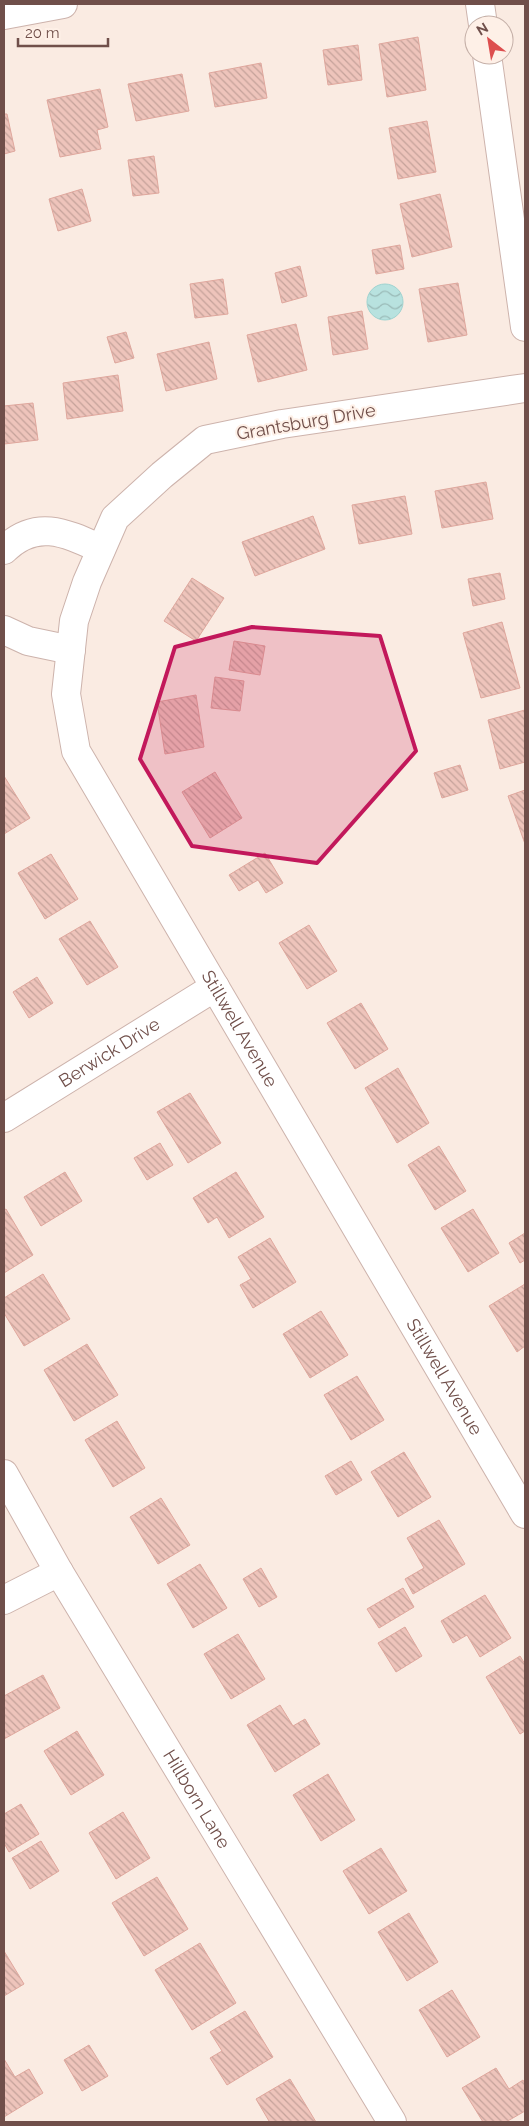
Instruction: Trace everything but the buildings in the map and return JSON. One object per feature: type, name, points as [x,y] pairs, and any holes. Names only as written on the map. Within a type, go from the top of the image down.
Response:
[{"type":"street","points":[[4,15],[63,4]]},
{"type":"street","points":[[488,65],[525,327]]},
{"type":"street","name":"Grantsburg Drive","points":[[114,518],[205,440],[282,424],[525,388]]},
{"type":"street","name":"Stillwell Avenue","points":[[114,518],[87,582],[74,621],[66,694],[76,751],[525,1514]]},
{"type":"street","points":[[4,550],[20,536],[46,530],[63,532],[101,549]]},
{"type":"street","points":[[4,630],[28,641],[71,650]]},
{"type":"street","name":"Berwick Drive","points":[[4,1118],[215,987]]},
{"type":"street","name":"Hillborn Lane","points":[[4,1474],[59,1572],[392,2122]]},
{"type":"street","points":[[4,1600],[59,1572]]},
{"type":"highlighted area","points":[[252,627],[380,636],[416,751],[317,863],[192,846],[140,759],[175,647]]},
{"type":"water","points":[[385,284],[397,290],[403,302],[397,314],[385,320],[373,314],[367,302],[373,290]]}]
